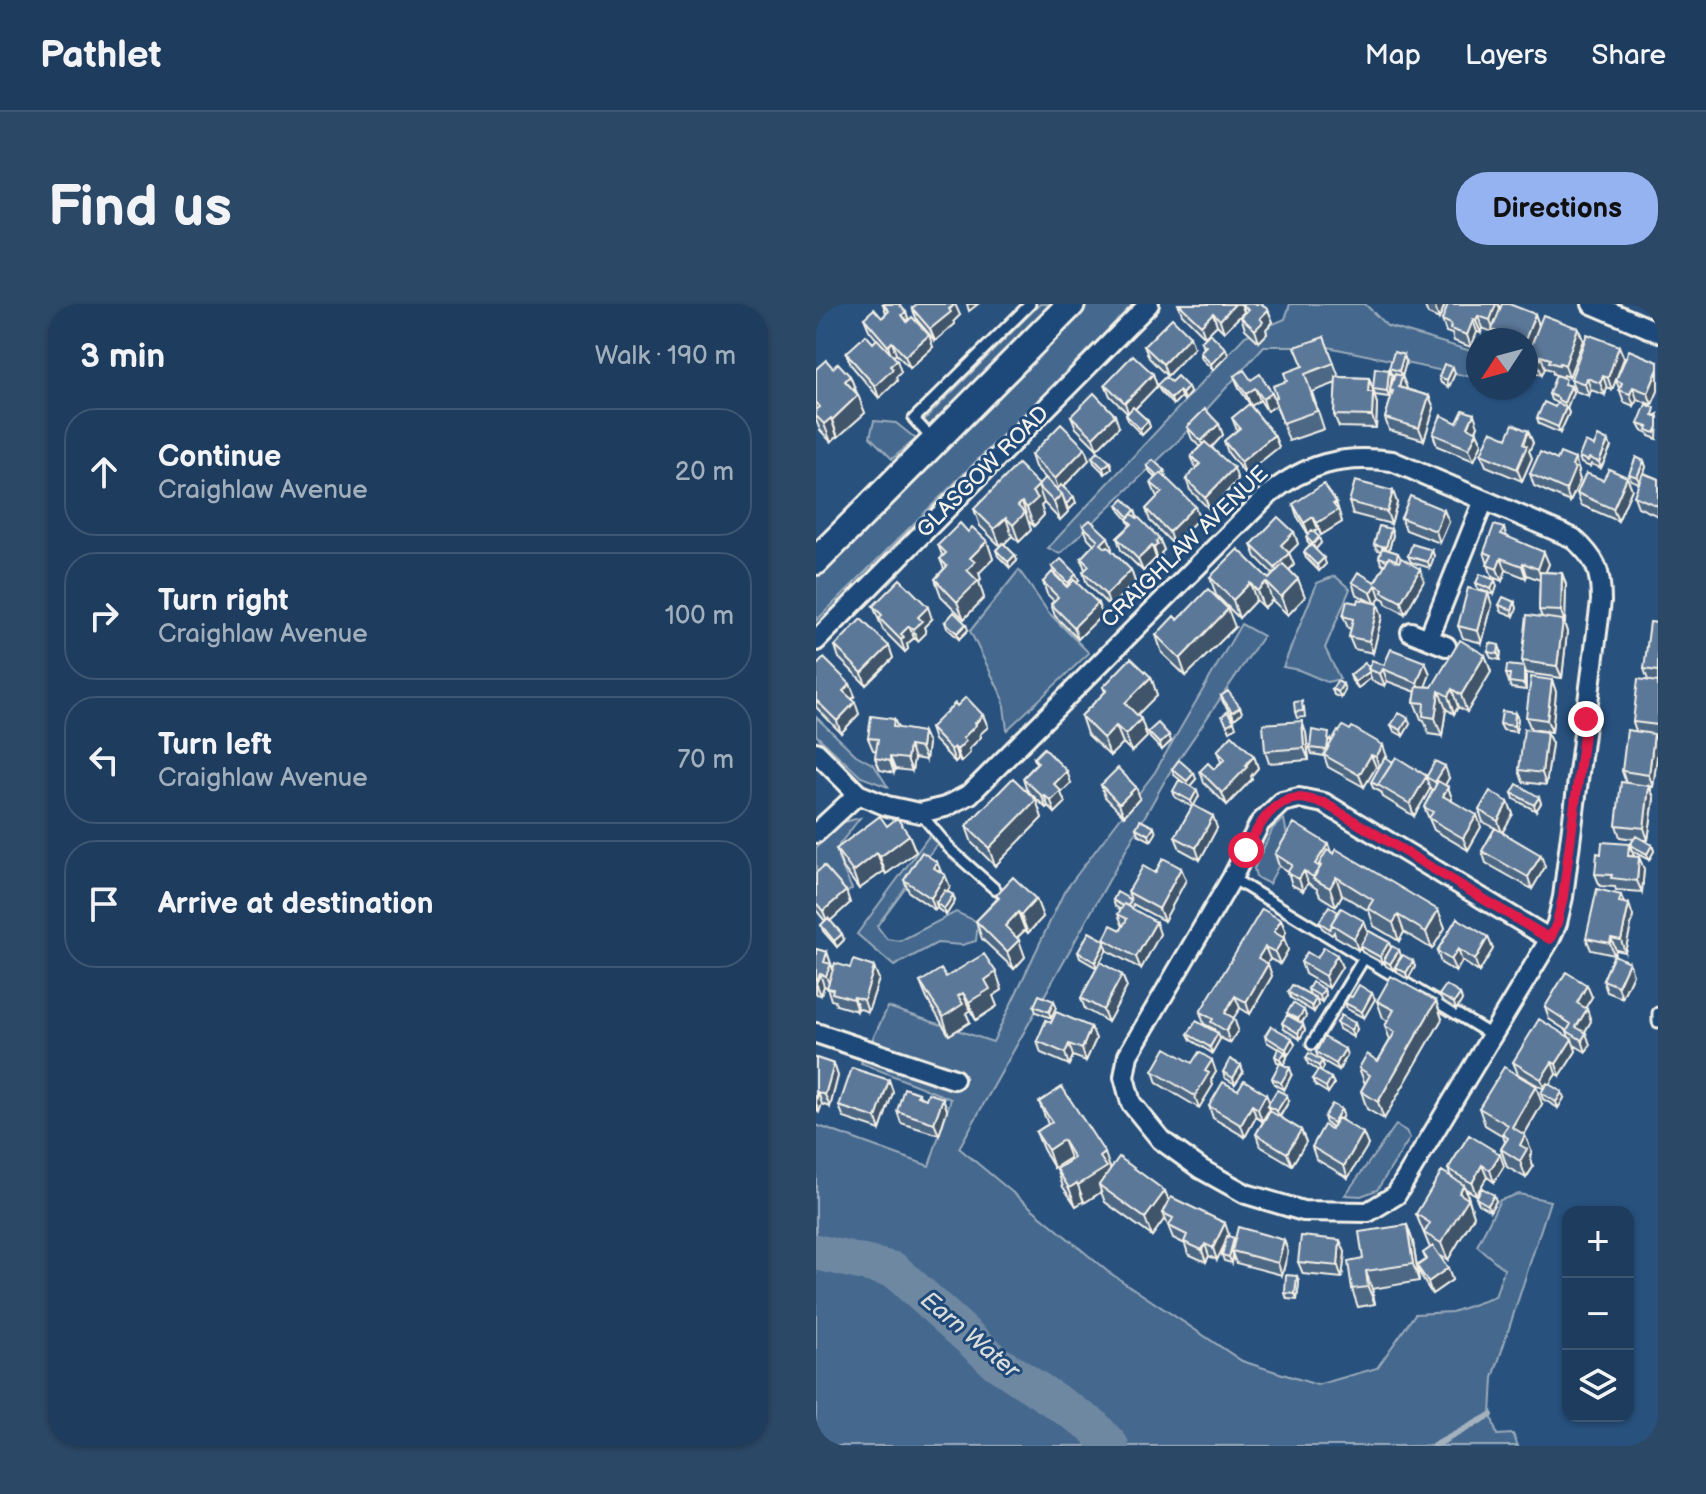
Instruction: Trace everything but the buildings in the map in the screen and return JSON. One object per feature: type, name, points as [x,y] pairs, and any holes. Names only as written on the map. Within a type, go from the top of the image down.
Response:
[{"type":"main road","points":[[816,561],[1071,304]]},
{"type":"street","name":"GLASGOW ROAD","points":[[816,641],[1149,304]]},
{"type":"street","points":[[1592,304],[1658,332]]},
{"type":"street","name":"CRAIGHLAW AVENUE","points":[[920,813],[945,807],[970,794],[1284,482],[1310,468],[1350,458],[1392,461],[1573,538],[1587,550],[1597,565],[1601,601],[1563,897],[1557,923],[1550,939],[1493,1036],[1396,1195],[1368,1212],[1303,1211],[1246,1194],[1201,1169],[1161,1140],[1131,1103],[1124,1077],[1128,1055],[1232,878],[1260,823],[1282,802],[1299,798],[1324,803],[1550,939]]},
{"type":"street","points":[[1411,632],[1437,642],[1484,500]]},
{"type":"street","points":[[816,752],[858,794],[887,806],[920,813]]},
{"type":"street","points":[[816,833],[858,794]]},
{"type":"street","points":[[816,1033],[954,1079]]},
{"type":"lane","points":[[934,442],[914,419],[1030,304]]},
{"type":"lane","points":[[920,813],[951,850],[996,890]]},
{"type":"lane","points":[[1232,878],[1493,1036]]},
{"type":"lane","points":[[1312,1044],[1364,958]]},
{"type":"lane","points":[[1658,1013],[1658,1022]]},
{"type":"shaded area","points":[[1040,304],[1052,304],[930,427],[924,420]]},
{"type":"shaded area","points":[[1085,304],[1134,304],[816,621],[816,574]]},
{"type":"shaded area","points":[[1290,304],[1365,304],[1387,326],[1466,349],[1466,376],[1323,346],[1264,346],[1179,440],[1060,554],[1048,548],[1245,336],[1285,319]]},
{"type":"shaded area","points":[[874,421],[896,423],[916,439],[892,459],[870,437]]},
{"type":"shaded area","points":[[1019,570],[1049,613],[1089,653],[1007,730],[1003,698],[970,631]]},
{"type":"shaded area","points":[[1335,576],[1350,589],[1325,648],[1340,679],[1327,682],[1283,667],[1317,583]]},
{"type":"shaded area","points":[[1241,624],[1263,636],[1168,775],[959,1148],[1107,1271],[1242,1361],[1317,1385],[1377,1368],[1415,1314],[1452,1312],[1495,1297],[1504,1269],[1477,1246],[1500,1200],[1519,1194],[1550,1201],[1493,1378],[1491,1415],[1497,1435],[1513,1434],[1518,1446],[816,1446],[816,1125],[929,1166],[951,1099],[861,1063],[888,1007],[993,1042],[1064,892],[1155,772]]},
{"type":"shaded area","points":[[816,717],[856,755],[874,765],[888,787],[861,777],[816,735]]},
{"type":"shaded area","points":[[860,818],[839,845],[838,858],[852,889],[846,893],[816,872],[816,848],[840,823]]},
{"type":"shaded area","points":[[1284,819],[1289,846],[1269,884],[1256,877],[1254,868],[1273,828]]},
{"type":"shaded area","points":[[929,836],[937,844],[877,926],[887,939],[900,941],[956,912],[978,922],[976,941],[962,945],[937,943],[894,966],[857,934]]},
{"type":"shaded area","points":[[1396,1125],[1406,1131],[1410,1138],[1377,1190],[1361,1196],[1345,1195]]},
{"type":"waterway","name":"Earn Water","points":[[816,1252],[894,1270],[997,1363],[1092,1425],[1111,1446]]},
{"type":"waterway","points":[[1434,1446],[1491,1415]]},
{"type":"route","points":[[1246,850],[1260,823],[1282,802],[1299,798],[1324,803],[1550,939],[1563,897],[1586,719]]}]
